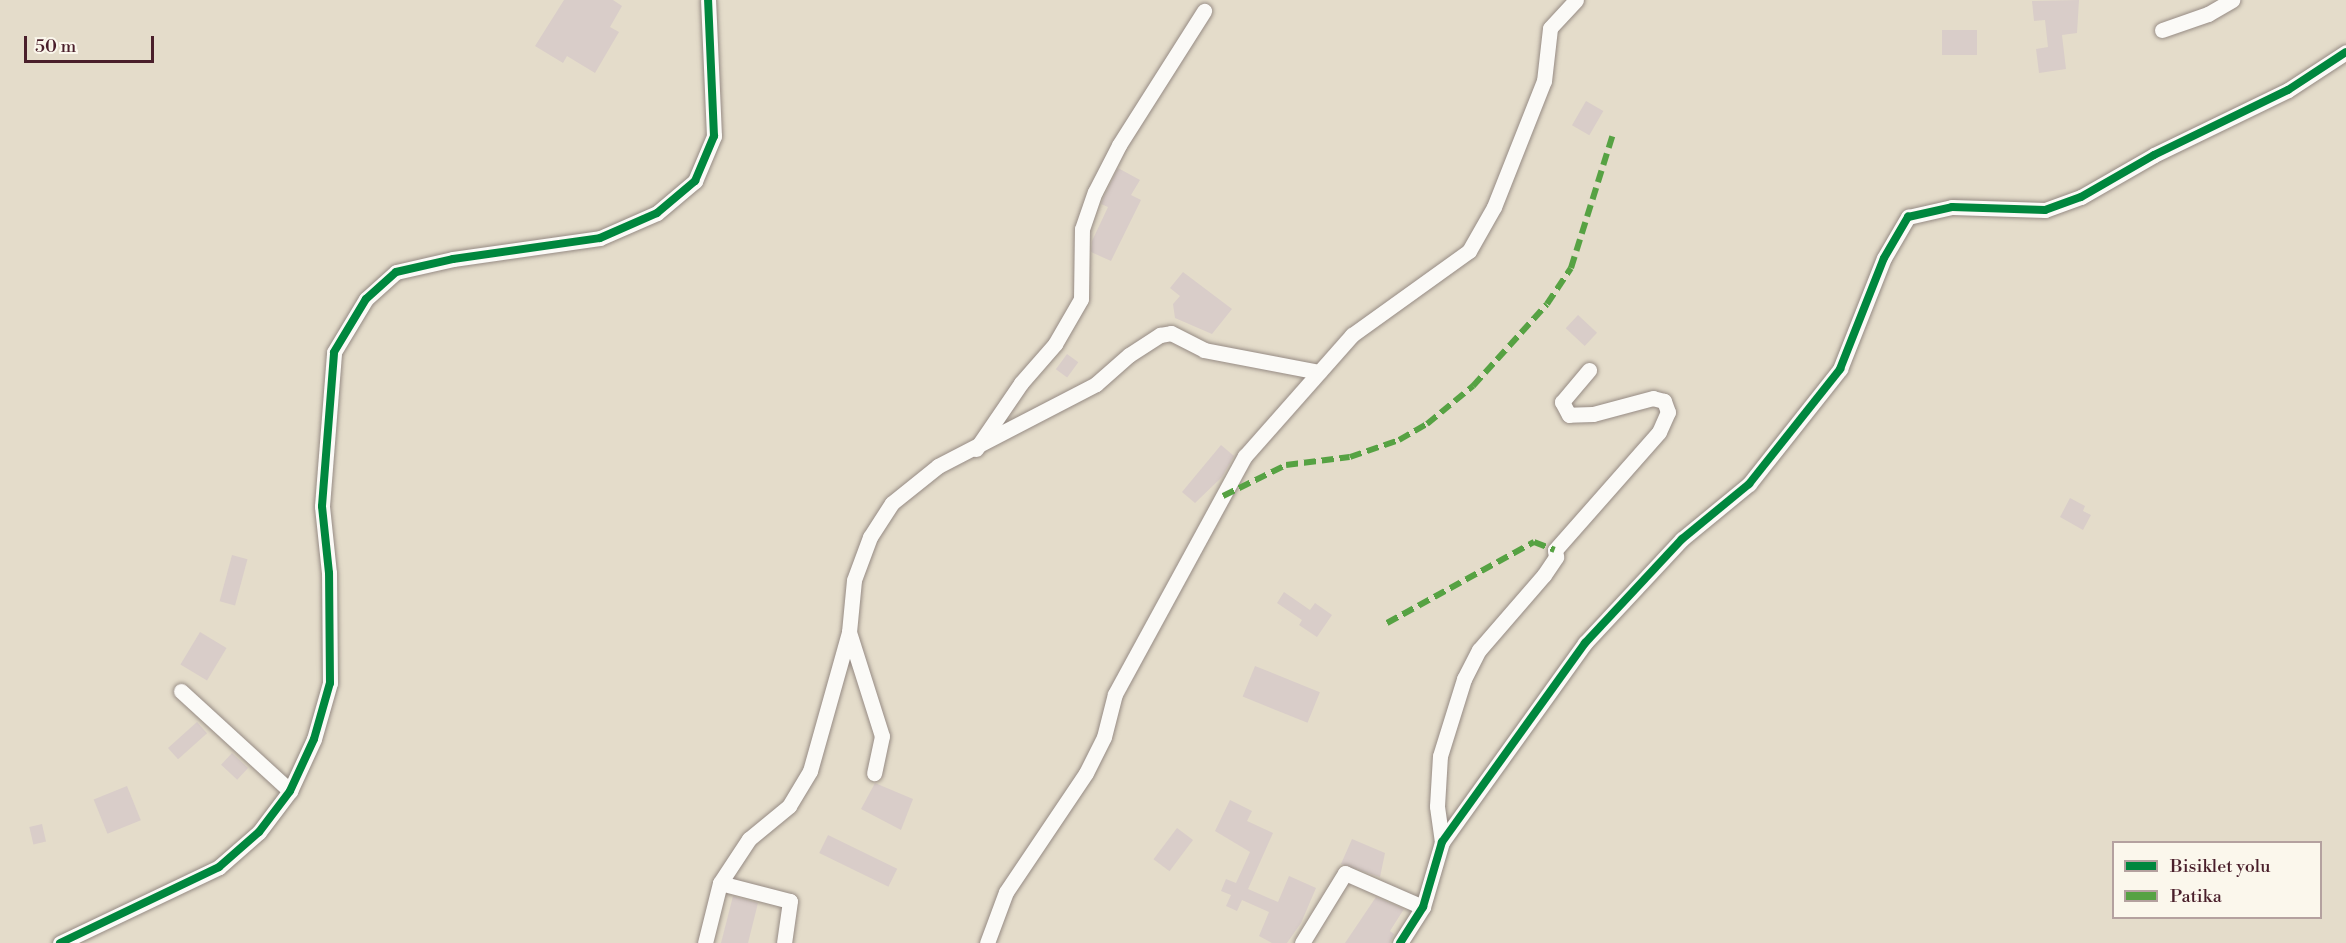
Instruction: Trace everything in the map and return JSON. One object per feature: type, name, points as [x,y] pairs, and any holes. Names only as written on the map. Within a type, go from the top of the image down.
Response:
[{"type":"street","points":[[60,943],[219,867],[259,832],[290,791],[314,739],[330,683],[329,573],[322,506],[334,352],[366,299],[396,272],[453,259],[600,238],[657,213],[695,181],[714,136],[708,0]]},
{"type":"street","points":[[987,943],[1006,892],[1086,773],[1104,737],[1114,694],[1245,456],[1352,335],[1469,251],[1494,207],[1544,81],[1550,28],[1576,0]]},
{"type":"street","points":[[2162,30],[2208,14],[2232,0]]},
{"type":"street","points":[[974,451],[1021,383],[1055,344],[1081,299],[1082,229],[1095,192],[1119,146],[1204,11]]},
{"type":"street","points":[[1400,943],[1423,907],[1442,842],[1585,643],[1682,539],[1749,484],[1792,434],[1840,369],[1884,258],[1908,217],[1952,207],[2045,210],[2080,197],[2154,155],[2288,90],[2346,52]]},
{"type":"street","points":[[705,943],[720,883],[749,839],[789,806],[810,771],[849,632],[854,580],[870,537],[892,504],[938,466],[974,451],[1096,384],[1129,355],[1171,333],[1204,350],[1319,372]]},
{"type":"street","points":[[1442,842],[1437,806],[1440,756],[1464,679],[1479,650],[1544,574],[1556,557],[1556,550],[1659,432],[1668,412],[1664,401],[1653,398],[1593,414],[1569,415],[1562,402],[1589,370]]},
{"type":"street","points":[[849,632],[882,736],[874,773]]},
{"type":"street","points":[[181,691],[290,791]]},
{"type":"street","points":[[1302,943],[1345,873],[1423,907]]},
{"type":"street","points":[[720,883],[790,901],[784,943]]},
{"type":"building","points":[[564,0],[613,0],[622,6],[610,27],[619,32],[595,73],[567,56],[563,63],[535,46]]},
{"type":"building","points":[[2079,0],[2077,33],[2062,35],[2066,69],[2039,73],[2036,49],[2048,47],[2045,20],[2034,21],[2032,1]]},
{"type":"building","points":[[1942,30],[1977,30],[1977,55],[1942,55]]},
{"type":"building","points":[[1586,101],[1603,111],[1589,135],[1572,125]]},
{"type":"building","points":[[1118,168],[1140,180],[1131,195],[1141,200],[1111,261],[1091,252],[1092,241],[1108,207],[1101,204]]},
{"type":"building","points":[[1183,272],[1232,309],[1212,334],[1175,318],[1173,304],[1180,296],[1170,288]]},
{"type":"building","points":[[1578,315],[1597,333],[1585,346],[1566,328]]},
{"type":"building","points":[[1067,354],[1078,362],[1067,378],[1056,369]]},
{"type":"building","points":[[1221,445],[1234,456],[1222,477],[1195,503],[1182,492]]},
{"type":"building","points":[[2070,498],[2085,506],[2083,511],[2091,515],[2083,530],[2060,517]]},
{"type":"building","points":[[232,555],[247,559],[235,606],[220,601]]},
{"type":"building","points":[[1284,592],[1310,610],[1315,603],[1332,615],[1317,637],[1299,625],[1302,620],[1277,603]]},
{"type":"building","points":[[200,632],[227,648],[207,681],[180,665]]},
{"type":"building","points":[[1255,666],[1320,692],[1308,723],[1243,697]]},
{"type":"building","points":[[197,722],[207,733],[178,759],[168,748]]},
{"type":"building","points":[[232,753],[248,768],[237,780],[221,765]]},
{"type":"building","points":[[875,783],[913,799],[901,830],[861,809]]},
{"type":"building","points":[[127,786],[141,820],[107,834],[94,799]]},
{"type":"building","points":[[1230,800],[1252,811],[1247,821],[1273,833],[1248,889],[1278,902],[1289,876],[1316,888],[1301,923],[1287,943],[1272,943],[1259,936],[1269,912],[1242,900],[1237,911],[1226,906],[1231,895],[1221,891],[1226,879],[1236,883],[1250,852],[1215,831]]},
{"type":"building","points":[[42,824],[46,842],[33,844],[29,827]]},
{"type":"building","points":[[1177,828],[1193,840],[1170,871],[1154,859]]},
{"type":"building","points":[[828,835],[897,869],[888,887],[819,853]]},
{"type":"building","points":[[1352,839],[1385,853],[1380,877],[1341,864]]},
{"type":"building","points":[[733,896],[758,903],[748,943],[721,943]]},
{"type":"building","points":[[1376,897],[1404,909],[1390,931],[1394,934],[1390,943],[1345,943]]},
{"type":"marked path","points":[[1223,496],[1286,465],[1350,457],[1399,440],[1427,424],[1473,386],[1547,304],[1571,268],[1614,131]]},
{"type":"marked path","points":[[1387,623],[1534,542],[1555,550]]},
{"type":"cycle path","points":[[60,943],[219,867],[259,832],[290,791],[314,739],[330,683],[329,573],[322,506],[334,352],[366,299],[396,272],[453,259],[600,238],[657,213],[695,181],[714,136],[708,0]]},
{"type":"cycle path","points":[[1400,943],[1423,907],[1442,842],[1585,643],[1682,539],[1749,484],[1840,369],[1884,258],[1908,217],[1952,207],[2045,210],[2081,197],[2154,155],[2288,90],[2346,52]]}]
